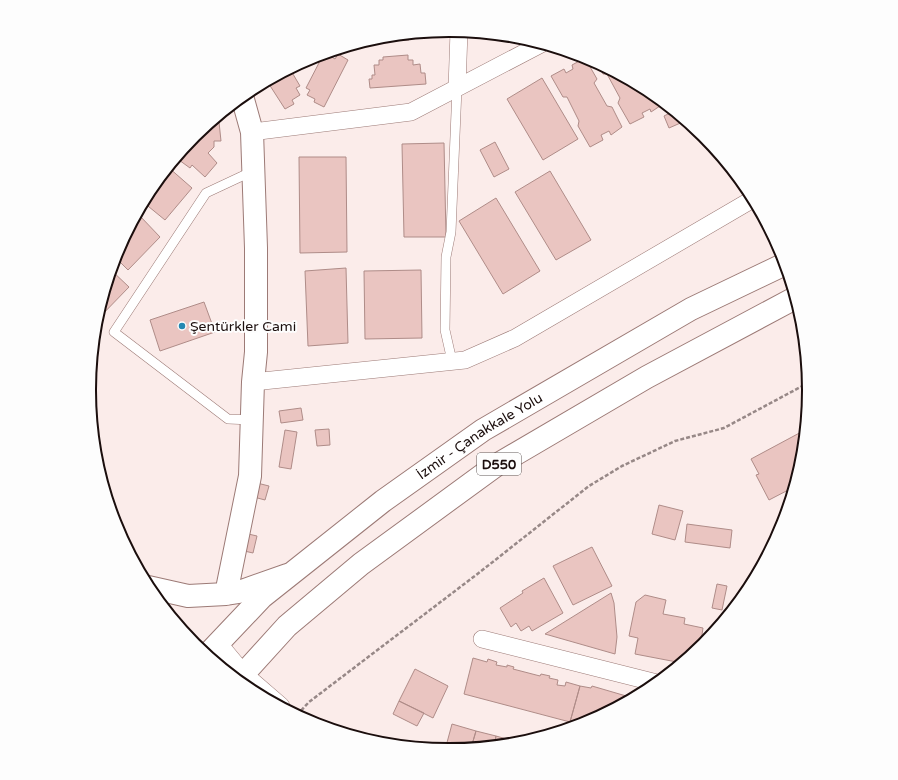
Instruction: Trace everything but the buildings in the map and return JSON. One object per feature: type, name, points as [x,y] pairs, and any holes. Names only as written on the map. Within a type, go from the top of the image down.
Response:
[{"type":"main road","points":[[226,594],[250,476],[253,382],[256,352],[256,248],[252,132],[244,103]]},
{"type":"main road","name":"İzmir - Çanakkale Yolu","points":[[213,649],[262,597],[383,501],[483,430],[691,309],[779,267]]},
{"type":"main road","name":"D550","points":[[242,676],[287,626],[356,569],[495,466],[647,377],[790,300]]},
{"type":"main road","points":[[157,589],[188,596],[226,594],[239,592],[295,572]]},
{"type":"street","points":[[457,88],[458,37]]},
{"type":"street","points":[[252,132],[410,112],[534,48]]},
{"type":"street","points":[[253,382],[465,360],[515,338],[748,202]]},
{"type":"street","points":[[482,639],[649,681]]},
{"type":"street","points":[[213,649],[234,670]]},
{"type":"lane","points":[[452,361],[445,330],[445,266],[451,232],[457,88]]},
{"type":"lane","points":[[252,420],[228,420],[114,332],[206,193],[253,171]]},
{"type":"path","points":[[301,710],[309,702],[480,572],[589,486],[622,466],[675,441],[724,428],[802,386]]},
{"type":"place","name":"Şentürkler Cami","points":[[182,326]]}]
